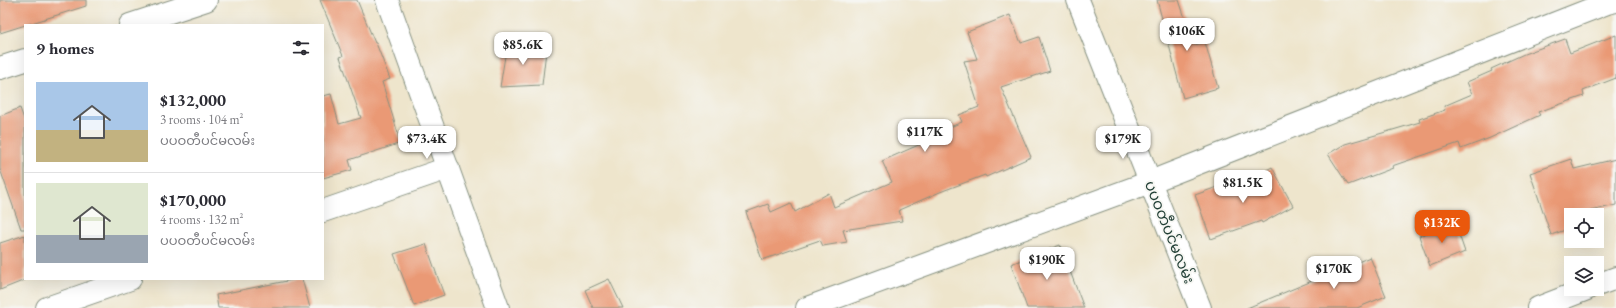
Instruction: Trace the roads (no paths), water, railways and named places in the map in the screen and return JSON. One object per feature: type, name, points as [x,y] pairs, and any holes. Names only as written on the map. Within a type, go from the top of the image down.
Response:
[{"type":"street","points":[[133,24],[206,0]]},
{"type":"street","points":[[387,0],[498,308]]},
{"type":"street","name":"ပပဝတီပင်မလမ်း","points":[[1078,0],[1200,308]]},
{"type":"street","points":[[807,308],[1150,182],[1592,8],[1616,1]]},
{"type":"street","points":[[0,68],[24,60]]},
{"type":"street","points":[[324,212],[448,168]]},
{"type":"street","points":[[1604,282],[1616,278]]},
{"type":"street","points":[[47,308],[127,280]]},
{"type":"street","points":[[1538,308],[1569,296]]}]
